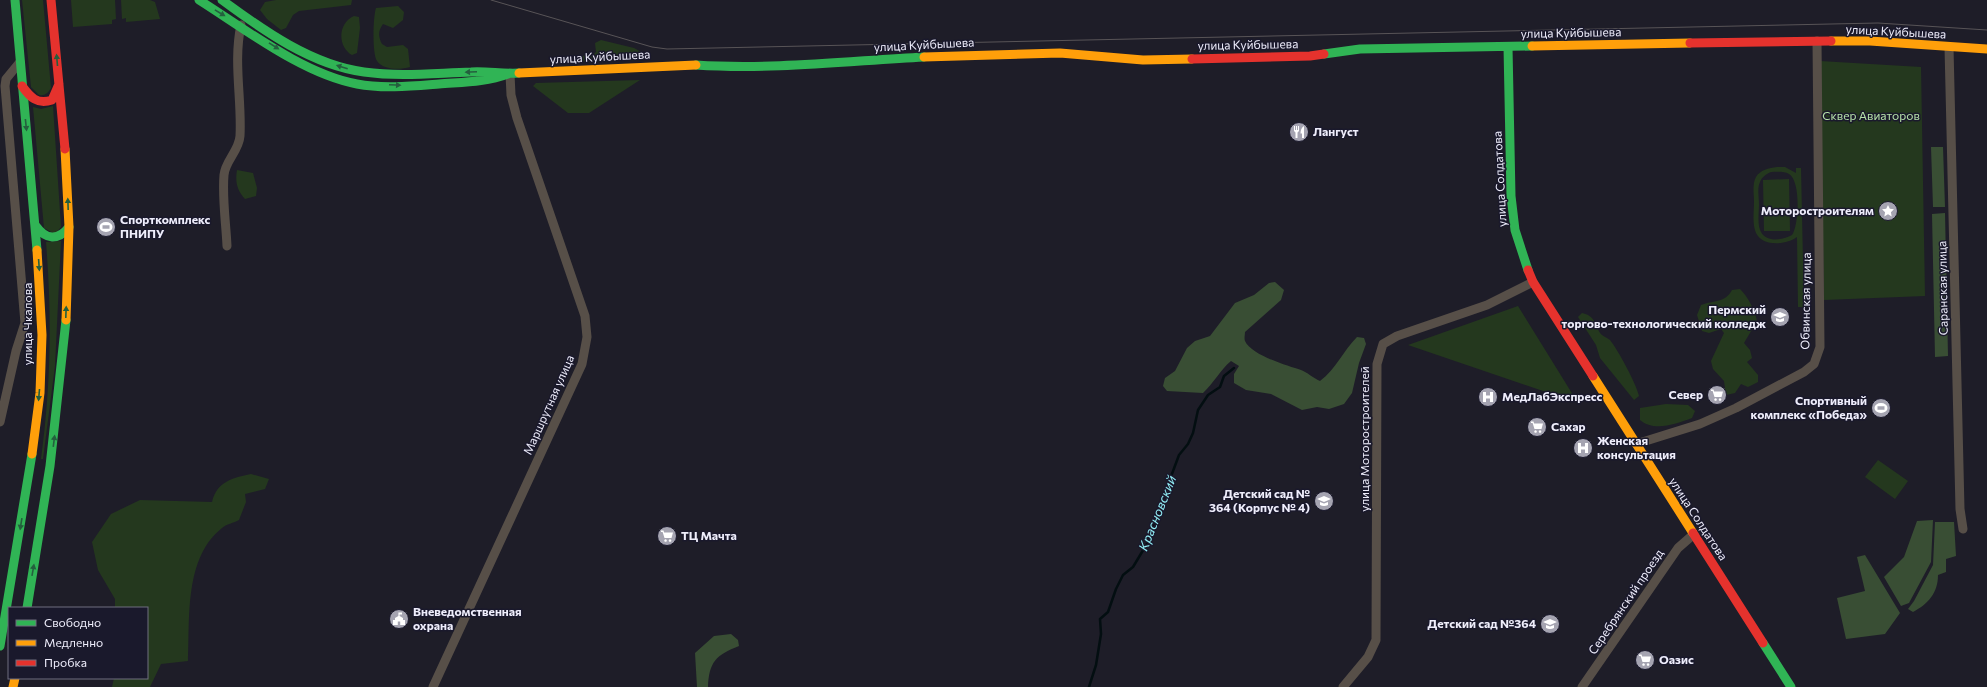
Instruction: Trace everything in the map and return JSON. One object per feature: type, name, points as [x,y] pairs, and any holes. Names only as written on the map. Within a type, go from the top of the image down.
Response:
[{"type":"main road","name":"улица Чкалова","points":[[0,646],[32,455],[40,393],[42,335],[36,226],[15,0]]},
{"type":"main road","points":[[27,607],[52,461],[65,335],[69,227],[66,167],[51,0]]},
{"type":"main road","name":"улица Куйбышева","points":[[199,0],[306,66],[338,79],[358,84],[409,86],[492,80],[510,74]]},
{"type":"main road","name":"улица Куйбышева","points":[[222,0],[249,20],[310,54],[354,70],[408,75],[491,71],[510,74],[687,64],[731,67],[790,65],[952,55],[1060,53],[1143,60],[1310,56],[1360,49],[1817,41],[1870,41],[1987,49]]},
{"type":"main road","name":"улица Солдатова","points":[[1508,47],[1512,212],[1520,255],[1533,282],[1791,687]]},
{"type":"main road","points":[[22,86],[34,101],[44,103],[52,100],[59,84]]},
{"type":"main road","points":[[36,226],[40,233],[46,238],[53,238],[64,234],[69,227]]},
{"type":"street","points":[[228,246],[224,175],[235,153],[240,137],[237,56],[241,25]]},
{"type":"street","name":"Обвинская улица","points":[[1636,444],[1700,424],[1736,408],[1804,372],[1814,364],[1820,347],[1817,41]]},
{"type":"street","name":"Саранская улица","points":[[1949,47],[1960,509],[1963,529]]},
{"type":"street","points":[[0,422],[25,323],[5,86],[6,79],[20,62]]},
{"type":"street","name":"Маршрутная улица","points":[[433,687],[582,364],[587,337],[585,316],[517,118],[511,95],[510,74]]},
{"type":"street","name":"улица Моторостроителей","points":[[1343,687],[1368,657],[1376,640],[1377,364],[1383,344],[1397,336],[1487,305],[1533,282]]},
{"type":"street","points":[[25,323],[42,335]]},
{"type":"street","name":"Серебрянский проезд","points":[[1582,687],[1678,548],[1694,534]]},
{"type":"green space","points":[[22,0],[43,0],[51,88],[45,95],[39,95],[31,87]]},
{"type":"green space","points":[[71,0],[115,0],[116,19],[112,20],[112,24],[73,27]]},
{"type":"green space","points":[[121,0],[150,0],[155,2],[160,19],[126,22],[126,18],[122,19]]},
{"type":"green space","points":[[276,0],[352,0],[351,5],[299,11],[293,15],[286,28],[281,30],[267,19],[260,10],[265,2]]},
{"type":"green space","points":[[398,6],[404,12],[403,20],[393,28],[383,24],[379,34],[382,44],[387,47],[403,45],[408,49],[410,67],[401,69],[387,68],[380,64],[375,57],[374,51],[374,19],[376,8]]},
{"type":"green space","points":[[354,16],[359,17],[360,28],[357,53],[352,55],[344,46],[341,35],[345,24]]},
{"type":"green space","points":[[601,40],[634,48],[643,53],[644,60],[585,62],[579,59],[585,55],[594,54],[596,52],[595,43]]},
{"type":"green space","name":"Сквер Авиаторов","points":[[1820,61],[1921,67],[1925,296],[1824,300]]},
{"type":"green space","points":[[640,80],[589,113],[568,113],[533,86],[536,83]]},
{"type":"green space","points":[[53,106],[61,227],[55,234],[44,228],[33,107],[41,109]]},
{"type":"green space","points":[[1931,147],[1943,147],[1945,207],[1933,207]]},
{"type":"green space","points":[[1777,167],[1785,167],[1796,173],[1796,168],[1801,168],[1804,307],[1798,307],[1797,237],[1787,242],[1769,243],[1759,238],[1755,229],[1754,183],[1756,177],[1762,171]],"holes":[[[1771,172],[1787,173],[1793,178],[1796,185],[1798,203],[1796,222],[1792,235],[1775,240],[1767,238],[1761,232],[1759,222],[1759,184],[1764,176]]]},
{"type":"green space","points":[[237,170],[253,173],[257,188],[256,196],[245,199],[242,196],[237,186]]},
{"type":"green space","points":[[1789,179],[1790,231],[1764,231],[1763,180]]},
{"type":"green space","points":[[1945,213],[1948,356],[1935,357],[1932,214]]},
{"type":"green space","points":[[61,241],[55,366],[43,459],[41,459],[47,404],[50,350],[46,242]]},
{"type":"green space","points":[[1275,282],[1284,290],[1281,300],[1245,332],[1245,341],[1254,351],[1279,363],[1303,371],[1320,381],[1331,371],[1357,337],[1364,338],[1366,344],[1359,363],[1352,393],[1344,404],[1329,409],[1317,407],[1302,410],[1271,394],[1246,390],[1234,383],[1234,374],[1239,366],[1231,361],[1203,393],[1167,391],[1163,386],[1165,378],[1175,371],[1187,348],[1195,341],[1210,336],[1235,303],[1254,295],[1269,283]]},
{"type":"green space","points":[[1740,289],[1751,304],[1757,321],[1744,343],[1750,350],[1752,358],[1747,362],[1758,375],[1758,382],[1748,387],[1741,384],[1735,393],[1726,395],[1724,381],[1713,369],[1711,361],[1724,333],[1721,329],[1709,333],[1702,331],[1697,315],[1701,305],[1723,299],[1732,290]]},
{"type":"green space","points":[[1518,306],[1578,403],[1408,345]]},
{"type":"green space","points":[[1582,313],[1593,319],[1603,336],[1610,340],[1617,351],[1631,375],[1637,390],[1639,396],[1634,400],[1600,358],[1596,345],[1578,317]]},
{"type":"green space","points":[[1666,404],[1688,405],[1695,411],[1692,418],[1665,426],[1652,426],[1640,420],[1640,408]]},
{"type":"green space","points":[[1878,460],[1908,481],[1895,499],[1865,477]]},
{"type":"green space","points":[[251,474],[269,479],[265,489],[245,494],[246,502],[239,520],[224,527],[210,541],[201,555],[195,572],[192,590],[188,661],[161,664],[150,687],[112,687],[114,679],[148,679],[148,607],[115,607],[115,599],[98,570],[92,542],[111,514],[140,500],[212,502],[214,495],[222,485],[238,477]]},
{"type":"green space","points":[[1933,520],[1931,562],[1909,603],[1901,606],[1884,577],[1904,557],[1917,521]]},
{"type":"green space","points":[[1935,522],[1954,522],[1956,556],[1946,559],[1946,572],[1938,575],[1938,581],[1934,593],[1928,602],[1913,612],[1908,609],[1914,601],[1933,565]]},
{"type":"green space","points":[[1865,555],[1900,613],[1885,634],[1846,639],[1837,598],[1865,591],[1857,557]]},
{"type":"green space","points":[[731,634],[738,640],[739,646],[719,656],[715,660],[710,671],[708,687],[697,687],[695,653],[714,636]]},
{"type":"waterway","name":"Красновский","points":[[1089,687],[1096,665],[1101,634],[1100,619],[1108,612],[1116,589],[1123,575],[1133,567],[1148,542],[1150,531],[1160,512],[1163,498],[1179,455],[1188,444],[1193,433],[1198,410],[1208,395],[1220,387],[1224,376],[1234,368]]},
{"type":"tram line","points":[[491,0],[652,47],[667,49],[1878,23],[1987,30]]},
{"type":"traffic: fast","points":[[15,0],[37,250]]},
{"type":"traffic: fast","points":[[199,0],[295,61],[337,79],[357,84],[388,87],[419,86],[483,80],[508,74]]},
{"type":"traffic: fast","points":[[222,0],[289,45],[326,62],[345,68],[364,72],[391,74],[477,72],[519,73]]},
{"type":"traffic: fast","points":[[1324,54],[1360,49],[1532,46]]},
{"type":"traffic: fast","points":[[1508,47],[1511,196],[1515,230],[1528,270]]},
{"type":"traffic: fast","points":[[696,65],[782,66],[924,57]]},
{"type":"traffic: fast","points":[[36,226],[44,234],[52,237],[61,235],[69,227]]},
{"type":"traffic: fast","points":[[27,607],[50,466],[66,320]]},
{"type":"traffic: fast","points":[[0,646],[32,454]]},
{"type":"traffic: fast","points":[[1763,643],[1791,687]]},
{"type":"traffic: slow","points":[[1831,41],[1870,41],[1987,49]]},
{"type":"traffic: slow","points":[[1532,46],[1690,43]]},
{"type":"traffic: slow","points":[[924,57],[1060,53],[1143,60],[1192,59]]},
{"type":"traffic: slow","points":[[519,73],[696,65]]},
{"type":"traffic: slow","points":[[65,149],[69,227],[66,320]]},
{"type":"traffic: slow","points":[[32,454],[40,393],[42,335],[37,250]]},
{"type":"traffic: slow","points":[[1593,376],[1693,533]]},
{"type":"traffic: slow","points":[[13,687],[15,679]]},
{"type":"traffic: jam","points":[[51,0],[65,149]]},
{"type":"traffic: jam","points":[[1690,43],[1831,41]]},
{"type":"traffic: jam","points":[[1192,59],[1310,56],[1324,54]]},
{"type":"traffic: jam","points":[[22,86],[34,99],[38,101],[47,101],[52,100],[59,84]]},
{"type":"traffic: jam","points":[[1528,270],[1533,282],[1593,376]]},
{"type":"traffic: jam","points":[[1693,533],[1763,643]]},
{"type":"place","name":"Лангуст","points":[[1299,132]]},
{"type":"place","name":"Моторостроителям","points":[[1888,211]]},
{"type":"place","name":"Спорткомплекс ПНИПУ","points":[[106,227]]},
{"type":"place","name":"Пермский торгово-технологический колледж","points":[[1780,317]]},
{"type":"place","name":"Север","points":[[1717,395]]},
{"type":"place","name":"МедЛабЭкспресс","points":[[1488,397]]},
{"type":"place","name":"Спортивный комплекс «Победа»","points":[[1881,408]]},
{"type":"place","name":"Сахар","points":[[1537,427]]},
{"type":"place","name":"Женская консультация","points":[[1583,448]]},
{"type":"place","name":"Детский сад № 364 (Корпус № 4)","points":[[1324,501]]},
{"type":"place","name":"ТЦ Мачта","points":[[667,536]]},
{"type":"place","name":"Вневедомственная охрана","points":[[399,619]]},
{"type":"place","name":"Детский сад №364","points":[[1550,624]]},
{"type":"place","name":"Оазис","points":[[1645,660]]}]
